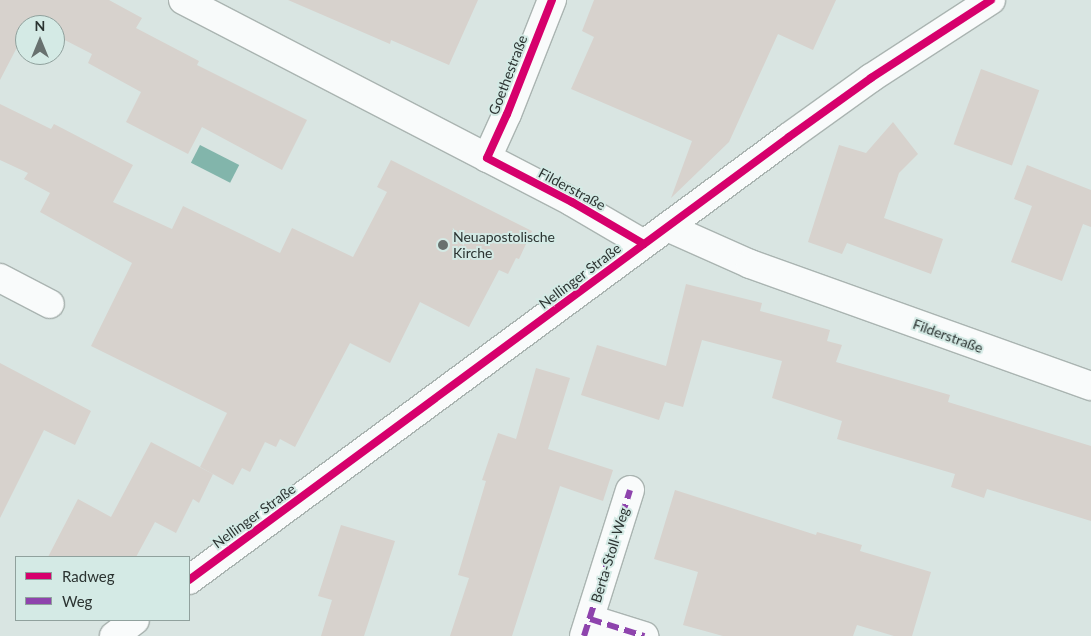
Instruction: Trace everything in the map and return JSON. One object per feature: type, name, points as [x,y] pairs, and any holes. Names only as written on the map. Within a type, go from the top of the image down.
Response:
[{"type":"street","name":"Filderstraße","points":[[183,0],[572,202],[644,244]]},
{"type":"street","name":"Goethestraße","points":[[487,158],[507,114],[552,0]]},
{"type":"street","name":"Nellinger Straße","points":[[190,579],[871,78],[991,0]]},
{"type":"street","name":"Filderstraße","points":[[668,227],[750,264],[1091,386]]},
{"type":"street","points":[[0,278],[50,304]]},
{"type":"street","name":"Berta-Stoll-Weg","points":[[630,490],[587,628],[644,636]]},
{"type":"street","points":[[114,636],[134,621]]},
{"type":"shaded area","points":[[200,145],[239,165],[230,183],[191,163]]},
{"type":"building","points":[[0,0],[109,0],[142,18],[136,28],[199,61],[197,65],[307,120],[282,170],[202,127],[188,154],[126,122],[141,92],[88,63],[92,54],[65,40],[65,15],[15,15],[15,51],[0,80]]},
{"type":"building","points":[[288,0],[478,0],[449,65],[391,40],[390,44]]},
{"type":"building","points":[[594,0],[836,0],[813,50],[778,34],[729,142],[671,198],[692,141],[571,89],[594,37],[582,31]]},
{"type":"building","points":[[981,69],[1039,90],[1012,165],[954,144]]},
{"type":"building","points":[[0,104],[51,129],[54,124],[133,165],[113,202],[172,229],[183,206],[280,253],[292,228],[353,257],[387,192],[377,187],[391,160],[532,231],[519,259],[516,258],[508,274],[499,270],[469,327],[420,302],[390,363],[350,343],[295,447],[280,439],[276,447],[265,442],[250,472],[242,468],[233,485],[200,467],[227,413],[91,346],[132,263],[40,212],[50,193],[24,179],[28,173],[0,160]]},
{"type":"building","points":[[893,122],[918,154],[899,173],[884,218],[943,239],[931,274],[847,243],[842,254],[808,242],[839,145],[866,153]]},
{"type":"building","points":[[1027,165],[1091,190],[1091,227],[1083,224],[1062,281],[1011,262],[1032,206],[1014,199]]},
{"type":"building","points":[[686,284],[762,303],[760,311],[830,330],[827,341],[842,345],[836,362],[950,395],[948,402],[1091,446],[1091,521],[987,489],[984,498],[951,487],[955,474],[837,439],[842,421],[772,398],[782,361],[702,340],[683,407],[665,402],[659,420],[581,395],[597,345],[666,366]]},
{"type":"building","points":[[0,363],[91,411],[75,445],[44,430],[0,518]]},
{"type":"building","points":[[536,368],[570,378],[548,449],[613,470],[603,501],[560,486],[512,636],[450,636],[469,578],[458,575],[486,481],[482,480],[498,433],[516,439]]},
{"type":"building","points":[[151,442],[213,474],[199,503],[193,499],[176,533],[155,522],[137,556],[49,556],[78,499],[111,517]]},
{"type":"building","points":[[675,490],[816,535],[817,532],[862,545],[860,551],[931,572],[912,636],[894,636],[857,625],[853,636],[723,636],[683,625],[698,572],[654,559]]},
{"type":"building","points":[[341,525],[395,541],[364,636],[321,636],[332,600],[318,596]]},
{"type":"marked path","points":[[584,636],[630,490]]},
{"type":"marked path","points":[[590,619],[644,636]]},
{"type":"cycle path","points":[[552,0],[507,114],[487,158],[572,202],[644,244]]},
{"type":"cycle path","points":[[190,579],[789,137],[871,78],[991,0]]},
{"type":"place","name":"Neuapostolische Kirche","points":[[443,245]]}]
